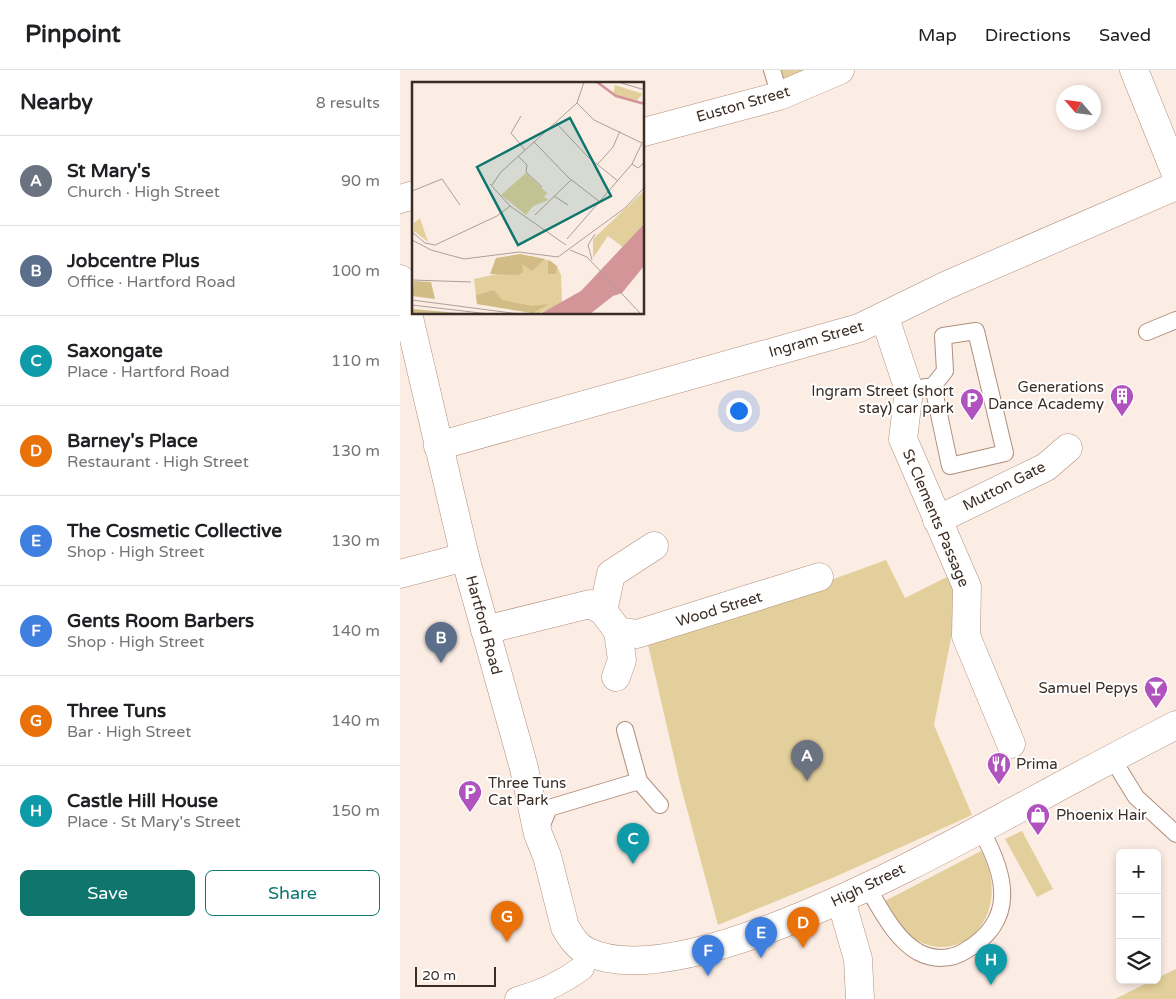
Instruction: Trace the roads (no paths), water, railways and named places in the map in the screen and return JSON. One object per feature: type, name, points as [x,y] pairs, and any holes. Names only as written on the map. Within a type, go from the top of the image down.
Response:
[{"type":"street","name":"Euston Street","points":[[645,132],[779,96],[840,70]]},
{"type":"street","points":[[1134,70],[1176,174]]},
{"type":"street","name":"Ingram Street","points":[[438,446],[860,328],[884,318],[947,285],[1176,186]]},
{"type":"street","name":"Hartford Road","points":[[400,280],[438,446],[485,630],[524,768],[538,834],[547,856],[565,927],[588,961]]},
{"type":"street","name":"St Clements Passage","points":[[884,318],[921,388],[903,438],[937,520],[968,587],[966,636],[1011,744]]},
{"type":"street","name":"Mutton Gate","points":[[937,520],[1046,467],[1068,448]]},
{"type":"street","points":[[616,677],[622,660],[610,621],[611,574],[654,546]]},
{"type":"street","points":[[400,574],[466,557]]},
{"type":"street","name":"Wood Street","points":[[485,630],[590,604],[610,621],[637,634],[819,577]]},
{"type":"street","name":"High Street","points":[[588,961],[617,958],[641,959],[697,951],[757,933],[841,900],[981,830],[1176,725]]},
{"type":"street","points":[[841,900],[858,959],[860,999]]},
{"type":"street","points":[[518,999],[545,990],[570,977],[588,961]]},
{"type":"lane","points":[[1147,332],[1176,320]]},
{"type":"lane","points":[[976,330],[1005,453],[950,466],[921,388],[945,371],[943,336],[976,330]]},
{"type":"lane","points":[[625,730],[639,781],[660,805]]},
{"type":"lane","points":[[1112,758],[1136,797],[1176,834]]},
{"type":"lane","points":[[538,834],[549,808],[639,781]]},
{"type":"lane","points":[[867,886],[889,922],[904,941],[929,957],[943,959],[960,955],[980,943],[990,933],[998,920],[1002,903],[1002,885],[995,855],[981,830]]},
{"type":"place","name":"Generations Dance Academy","points":[[1122,417]]},
{"type":"place","name":"Ingram Street (short stay) car park","points":[[972,421]]},
{"type":"place","name":"Jobcentre Plus","points":[[441,663]]},
{"type":"place","name":"Samuel Pepys","points":[[1156,709]]},
{"type":"place","name":"St Mary's","points":[[807,781]]},
{"type":"place","name":"Prima","points":[[999,785]]},
{"type":"place","name":"Three Tuns Cat Park","points":[[470,813]]},
{"type":"place","name":"Phoenix Hair","points":[[1038,836]]},
{"type":"place","name":"Saxongate","points":[[633,864]]},
{"type":"place","name":"Three Tuns","points":[[507,942]]},
{"type":"place","name":"Barney's Place","points":[[803,948]]},
{"type":"place","name":"The Cosmetic Collective","points":[[761,958]]},
{"type":"place","name":"Gents Room Barbers","points":[[708,976]]},
{"type":"place","name":"Castle Hill House","points":[[991,985]]}]
